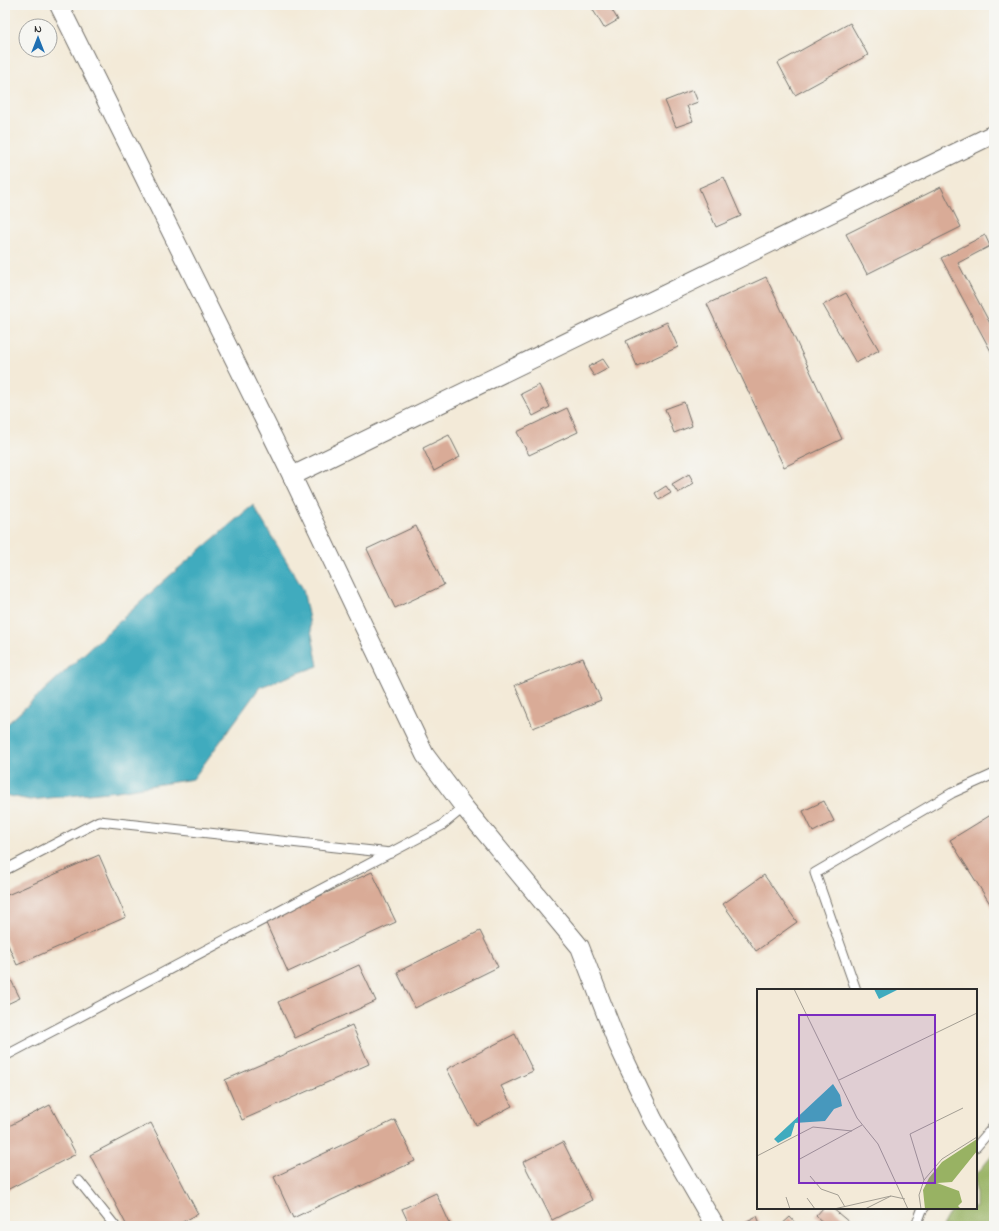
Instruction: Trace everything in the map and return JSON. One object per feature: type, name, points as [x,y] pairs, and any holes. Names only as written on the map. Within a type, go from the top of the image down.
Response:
[{"type":"street","points":[[59,5],[292,476],[425,755],[464,807],[580,947],[618,1045],[653,1119],[715,1226]]},
{"type":"street","points":[[292,476],[994,134]]},
{"type":"lane","points":[[856,989],[815,873],[952,793],[994,774]]},
{"type":"lane","points":[[5,1056],[442,826],[464,807]]},
{"type":"lane","points":[[5,870],[99,821],[391,853]]},
{"type":"lane","points":[[977,1146],[994,1126]]},
{"type":"lane","points":[[79,1181],[115,1226]]},
{"type":"lane","points":[[916,1226],[922,1209]]},
{"type":"green space","points":[[994,1153],[994,1226],[942,1226],[951,1209],[977,1209],[977,1174]]},
{"type":"water","points":[[253,505],[303,589],[318,666],[260,687],[193,779],[117,791],[30,800],[5,795],[5,726],[167,578]]},
{"type":"building","points":[[590,5],[609,5],[618,20],[604,28]]},
{"type":"building","points":[[850,23],[868,55],[795,95],[778,63]]},
{"type":"building","points":[[693,90],[698,102],[687,106],[693,121],[676,127],[665,101]]},
{"type":"building","points":[[724,177],[741,216],[716,227],[699,188]]},
{"type":"building","points":[[941,187],[961,227],[867,274],[846,234]]},
{"type":"building","points":[[985,235],[990,246],[958,263],[994,331],[994,357],[941,258]]},
{"type":"building","points":[[766,277],[842,439],[784,467],[707,304]]},
{"type":"building","points":[[846,293],[879,350],[856,363],[823,305]]},
{"type":"building","points":[[667,322],[678,347],[637,366],[626,341]]},
{"type":"building","points":[[603,359],[609,368],[594,376],[588,367]]},
{"type":"building","points":[[539,385],[550,407],[533,416],[521,394]]},
{"type":"building","points":[[684,402],[692,426],[674,433],[665,409]]},
{"type":"building","points":[[567,408],[578,432],[529,455],[517,432]]},
{"type":"building","points":[[449,435],[460,457],[434,471],[423,448]]},
{"type":"building","points":[[689,474],[694,483],[678,493],[672,484]]},
{"type":"building","points":[[666,486],[671,493],[659,500],[655,493]]},
{"type":"building","points":[[416,526],[444,585],[395,608],[367,549]]},
{"type":"building","points":[[583,658],[601,700],[533,728],[515,685]]},
{"type":"building","points":[[824,801],[834,821],[813,832],[803,811]]},
{"type":"building","points":[[994,813],[994,910],[950,840]]},
{"type":"building","points":[[99,855],[126,917],[17,965],[5,938],[5,896]]},
{"type":"building","points":[[372,872],[396,922],[288,972],[265,921]]},
{"type":"building","points":[[764,875],[797,922],[756,951],[723,904]]},
{"type":"building","points":[[480,931],[498,967],[415,1008],[397,972]]},
{"type":"building","points":[[359,965],[376,1001],[295,1038],[278,1002]]},
{"type":"building","points":[[8,974],[20,998],[5,1005],[5,975]]},
{"type":"building","points":[[352,1025],[369,1064],[242,1120],[225,1080]]},
{"type":"building","points":[[515,1034],[533,1071],[501,1086],[512,1106],[476,1125],[447,1069]]},
{"type":"building","points":[[50,1105],[76,1154],[5,1191],[5,1128]]},
{"type":"building","points":[[395,1120],[415,1161],[293,1218],[274,1177]]},
{"type":"building","points":[[151,1123],[198,1214],[175,1226],[127,1226],[90,1155]]},
{"type":"building","points":[[563,1142],[592,1200],[552,1220],[523,1162]]},
{"type":"building","points":[[436,1193],[451,1226],[410,1226],[402,1209]]},
{"type":"building","points":[[822,1209],[833,1209],[850,1223],[847,1226],[827,1226],[816,1216]]},
{"type":"building","points":[[757,1216],[761,1226],[737,1226]]},
{"type":"building","points":[[790,1217],[798,1226],[780,1226]]}]
